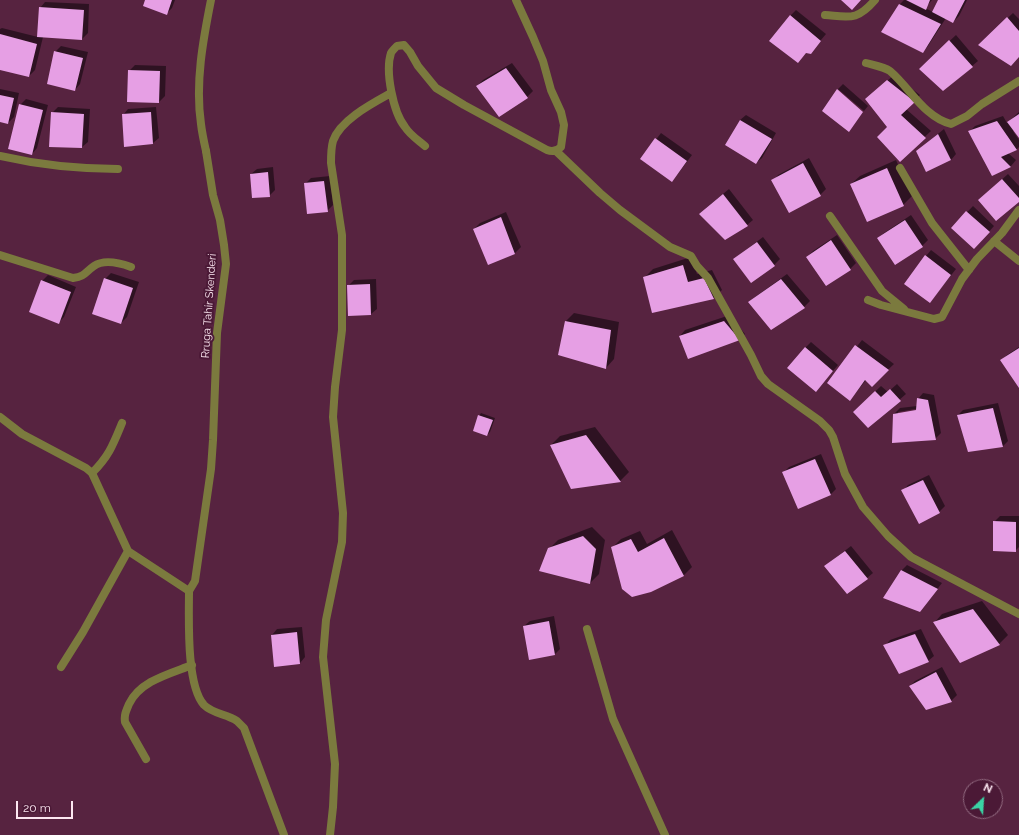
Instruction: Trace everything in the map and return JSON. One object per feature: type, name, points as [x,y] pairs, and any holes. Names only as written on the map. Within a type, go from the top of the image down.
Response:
[{"type":"street","name":"Rruga Tahir Skenderi","points":[[189,591],[195,581],[211,468],[217,332],[226,264],[220,220],[213,195],[200,123],[199,86],[201,52],[211,0]]},
{"type":"street","points":[[516,0],[543,61],[551,90],[561,112],[564,125],[562,144],[556,151]]},
{"type":"street","points":[[825,16],[858,15],[866,10],[875,0]]},
{"type":"street","points":[[425,146],[404,126],[395,107],[391,93],[389,70],[391,53],[397,46],[404,45],[418,66],[436,88],[547,150],[556,151],[620,210],[670,247],[691,256],[697,266],[708,278],[761,376],[768,384],[820,421],[829,430],[833,437],[845,474],[863,507],[888,536],[911,557],[1019,614]]},
{"type":"street","points":[[866,63],[888,70],[931,113],[944,122],[951,124],[967,116],[982,104],[1019,81]]},
{"type":"street","points":[[330,835],[335,764],[323,657],[326,620],[342,542],[343,513],[333,417],[342,330],[342,235],[331,163],[331,152],[333,141],[337,133],[348,121],[357,113],[391,93]]},
{"type":"street","points":[[0,156],[28,163],[62,167],[118,169]]},
{"type":"street","points":[[900,168],[932,223],[969,270]]},
{"type":"street","points":[[868,300],[881,305],[934,318],[942,317],[962,279],[1019,210]]},
{"type":"street","points":[[830,216],[882,291],[908,312]]},
{"type":"street","points":[[994,241],[1019,261]]},
{"type":"street","points":[[0,255],[73,278],[82,276],[95,265],[102,262],[111,262],[131,267]]},
{"type":"street","points":[[0,417],[22,434],[86,468],[92,473],[128,551],[189,591],[189,640],[197,693],[204,705],[213,711],[237,721],[244,728],[284,835]]},
{"type":"street","points":[[92,473],[105,460],[122,423]]},
{"type":"street","points":[[61,667],[83,632],[128,551]]},
{"type":"street","points":[[587,629],[613,719],[665,835]]},
{"type":"street","points":[[146,759],[125,722],[124,715],[138,690],[148,683],[192,665]]},
{"type":"building","points":[[145,0],[172,0],[167,15],[143,6]]},
{"type":"building","points":[[841,0],[861,0],[852,10]]},
{"type":"building","points":[[906,0],[930,0],[926,10]]},
{"type":"building","points":[[938,0],[965,0],[953,23],[932,12]]},
{"type":"building","points":[[899,4],[941,24],[923,53],[881,32]]},
{"type":"building","points":[[39,7],[84,10],[82,40],[37,37]]},
{"type":"building","points":[[790,15],[821,41],[811,54],[806,53],[798,63],[769,41]]},
{"type":"building","points":[[1007,17],[1019,31],[1019,57],[1011,66],[978,45]]},
{"type":"building","points":[[0,34],[37,44],[29,77],[0,70]]},
{"type":"building","points":[[949,40],[973,67],[943,91],[919,69]]},
{"type":"building","points":[[54,51],[83,58],[75,91],[47,84]]},
{"type":"building","points":[[506,68],[528,98],[499,117],[476,86]]},
{"type":"building","points":[[128,70],[160,71],[159,103],[127,102]]},
{"type":"building","points":[[887,80],[915,102],[901,115],[926,138],[900,162],[877,137],[887,127],[865,99]]},
{"type":"building","points":[[837,89],[863,112],[849,132],[822,111]]},
{"type":"building","points":[[0,95],[14,98],[8,124],[0,122]]},
{"type":"building","points":[[19,104],[43,110],[32,155],[8,149]]},
{"type":"building","points":[[51,112],[84,114],[82,148],[49,147]]},
{"type":"building","points":[[151,112],[153,144],[124,147],[122,114]]},
{"type":"building","points":[[1019,114],[1019,138],[1007,122]]},
{"type":"building","points":[[740,120],[772,139],[756,164],[725,145]]},
{"type":"building","points":[[997,121],[1017,150],[1001,157],[1011,167],[992,176],[968,131]]},
{"type":"building","points":[[938,134],[951,160],[926,172],[916,151]]},
{"type":"building","points":[[655,138],[687,161],[672,182],[640,159]]},
{"type":"building","points":[[803,163],[821,196],[789,213],[771,180]]},
{"type":"building","points":[[887,168],[904,206],[867,222],[850,184]]},
{"type":"building","points":[[268,172],[270,197],[252,198],[250,174]]},
{"type":"building","points":[[1002,179],[1019,198],[1019,202],[996,221],[978,200]]},
{"type":"building","points":[[324,181],[328,212],[307,214],[304,183]]},
{"type":"building","points":[[723,194],[748,226],[725,240],[699,214]]},
{"type":"building","points":[[966,211],[990,232],[974,249],[951,228]]},
{"type":"building","points":[[501,217],[515,254],[488,265],[473,229]]},
{"type":"building","points":[[905,220],[923,247],[895,265],[877,238]]},
{"type":"building","points":[[831,240],[851,270],[826,286],[806,257]]},
{"type":"building","points":[[757,242],[775,266],[751,283],[733,259]]},
{"type":"building","points":[[925,255],[951,275],[930,303],[904,284]]},
{"type":"building","points":[[683,265],[688,282],[704,278],[714,299],[652,313],[643,277]]},
{"type":"building","points":[[104,278],[133,288],[121,324],[92,314]]},
{"type":"building","points":[[781,279],[805,308],[771,330],[748,302]]},
{"type":"building","points":[[41,280],[71,292],[59,324],[29,312]]},
{"type":"building","points":[[370,284],[371,315],[348,316],[347,285]]},
{"type":"building","points":[[565,321],[611,330],[606,369],[558,355]]},
{"type":"building","points":[[724,321],[740,340],[688,359],[679,336]]},
{"type":"building","points":[[855,345],[889,370],[872,387],[865,380],[850,401],[827,383]]},
{"type":"building","points":[[805,347],[833,371],[816,392],[787,368]]},
{"type":"building","points":[[1019,348],[1019,388],[1000,360]]},
{"type":"building","points":[[890,389],[901,401],[868,428],[853,412],[875,391],[881,397]]},
{"type":"building","points":[[917,398],[928,400],[936,440],[892,443],[893,414],[916,410]]},
{"type":"building","points":[[993,408],[1003,447],[968,452],[957,415]]},
{"type":"building","points":[[478,415],[493,420],[487,436],[473,431]]},
{"type":"building","points":[[586,435],[621,482],[571,489],[550,445]]},
{"type":"building","points":[[815,459],[831,495],[798,509],[782,472]]},
{"type":"building","points":[[923,480],[940,513],[919,524],[901,490]]},
{"type":"building","points":[[993,521],[1016,522],[1016,552],[993,551]]},
{"type":"building","points":[[583,536],[596,549],[590,584],[539,571],[548,548]]},
{"type":"building","points":[[664,538],[684,576],[651,592],[632,597],[622,589],[611,547],[631,539],[638,552]]},
{"type":"building","points":[[845,551],[868,579],[847,594],[824,566]]},
{"type":"building","points":[[901,570],[938,589],[920,612],[883,598]]},
{"type":"building","points":[[973,609],[1000,645],[960,663],[933,622]]},
{"type":"building","points":[[549,621],[555,655],[529,660],[523,626]]},
{"type":"building","points":[[297,632],[300,664],[274,667],[271,635]]},
{"type":"building","points":[[915,634],[929,662],[899,674],[883,645]]},
{"type":"building","points":[[936,672],[952,702],[926,710],[909,686]]}]
